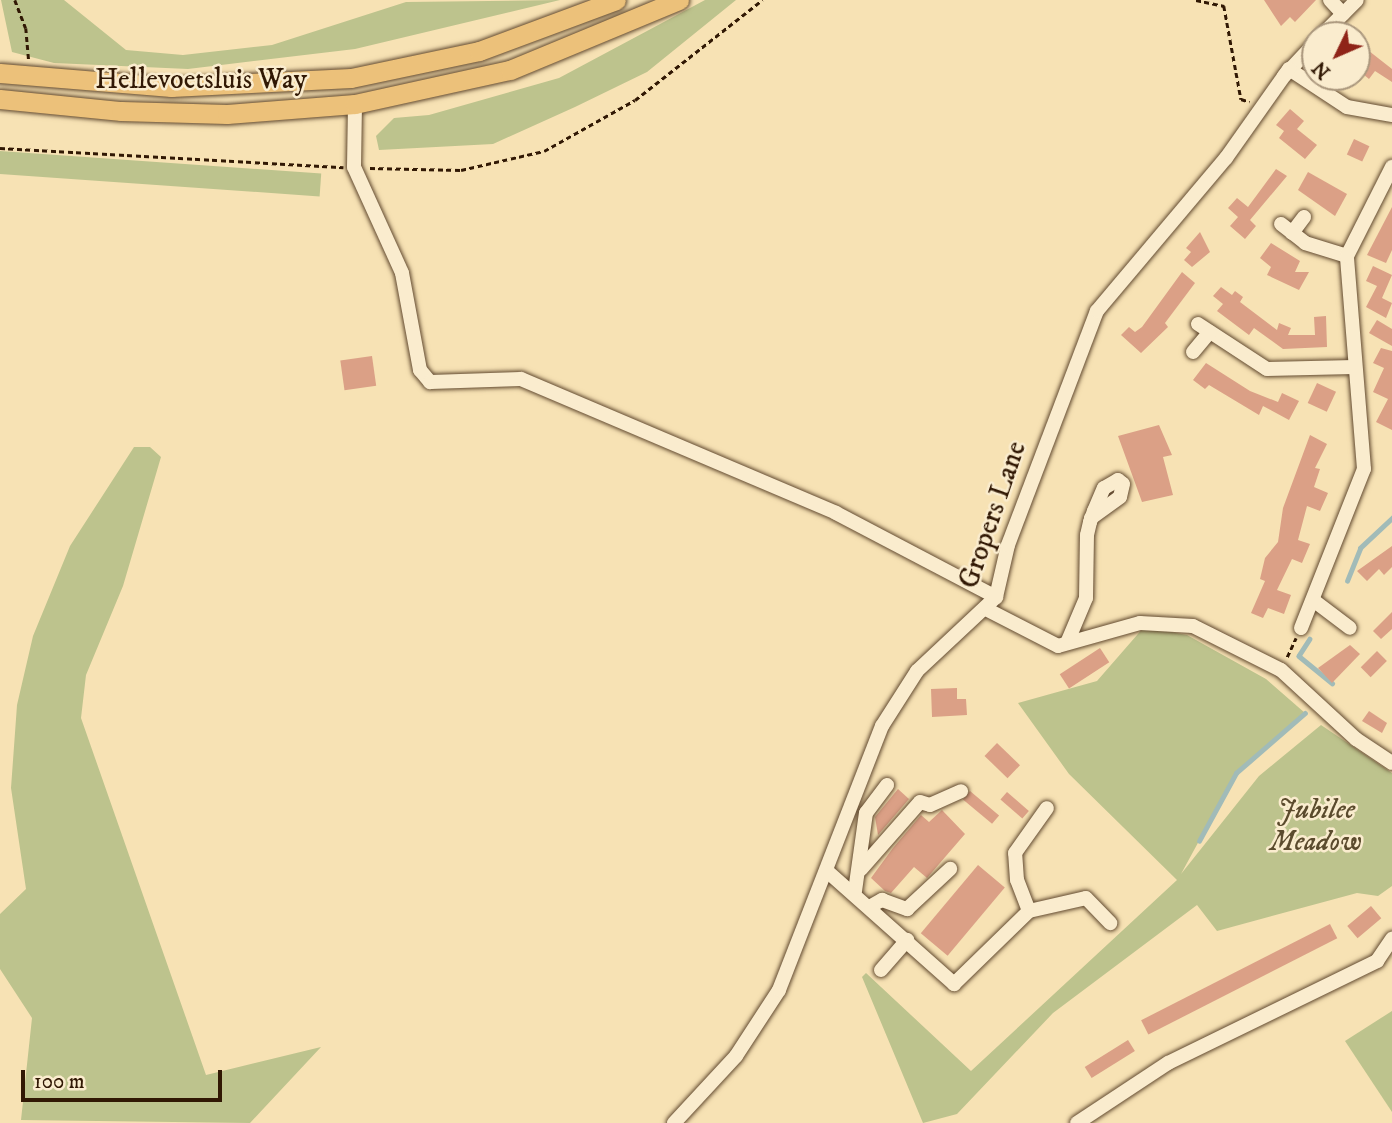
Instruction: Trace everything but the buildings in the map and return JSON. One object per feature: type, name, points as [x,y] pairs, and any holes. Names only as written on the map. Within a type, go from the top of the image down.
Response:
[{"type":"highway","name":"Hellevoetsluis Way","points":[[0,74],[171,88],[351,78],[479,51],[616,0]]},
{"type":"highway","name":"Hellevoetsluis Way","points":[[0,99],[121,111],[227,114],[355,104],[510,69],[679,0]]},
{"type":"street","points":[[1330,0],[1343,14]]},
{"type":"street","points":[[1336,21],[1355,1]]},
{"type":"street","points":[[1262,105],[1301,57]]},
{"type":"street","points":[[1289,69],[1347,107],[1392,115]]},
{"type":"street","name":"Gropers Lane","points":[[674,1123],[736,1056],[779,990],[828,872],[882,726],[917,671],[996,597],[1026,494],[1097,311],[1226,158],[1289,69]]},
{"type":"street","points":[[355,104],[354,167],[402,273],[420,370],[430,382],[521,379],[835,513],[996,597]]},
{"type":"street","points":[[1301,628],[1364,469],[1354,367],[1348,256],[1392,167]]},
{"type":"street","points":[[1304,217],[1287,228],[1305,243],[1348,256]]},
{"type":"street","points":[[1194,352],[1204,328],[1267,369],[1354,367]]},
{"type":"street","points":[[1067,643],[1086,598],[1091,518]]},
{"type":"street","points":[[1313,600],[1350,628]]},
{"type":"street","points":[[986,609],[1058,646],[1117,627],[1176,624],[1193,626],[1280,670],[1356,740],[1392,763]]},
{"type":"street","points":[[855,891],[861,869],[859,841],[866,813],[887,785]]},
{"type":"street","points":[[861,869],[920,802],[930,805],[961,790]]},
{"type":"street","points":[[1029,911],[1017,880],[1015,853],[1048,808]]},
{"type":"street","points":[[871,906],[882,900],[907,909],[950,869]]},
{"type":"street","points":[[828,872],[855,891],[954,984],[1029,911],[1086,898],[1110,923]]},
{"type":"street","points":[[1077,1123],[1168,1063],[1377,961],[1392,939]]},
{"type":"street","points":[[881,970],[907,940]]},
{"type":"street","points":[[1382,952],[1392,964]]},
{"type":"path","points":[[15,0],[30,58]]},
{"type":"path","points":[[0,148],[354,167],[461,170],[544,151],[635,100],[762,0]]},
{"type":"path","points":[[1196,0],[1224,6],[1241,99],[1262,105]]},
{"type":"path","points":[[1280,670],[1301,628]]},
{"type":"green space","points":[[1,0],[64,0],[126,50],[183,55],[272,45],[406,2],[560,0],[355,49],[188,69],[54,63],[12,52]]},
{"type":"green space","points":[[705,0],[736,0],[647,72],[575,107],[493,144],[379,150],[376,136],[394,118],[429,115],[559,78]]},
{"type":"green space","points":[[0,151],[321,173],[320,196],[0,174]]},
{"type":"green space","points":[[134,447],[150,447],[161,457],[123,586],[86,675],[81,718],[206,1075],[321,1047],[250,1123],[21,1120],[32,1018],[0,969],[0,914],[26,889],[11,788],[17,705],[33,636],[70,546]]},
{"type":"green space","name":"Jubilee Meadow","points":[[1144,627],[1187,635],[1266,679],[1305,713],[1236,773],[1181,874],[1259,776],[1321,725],[1392,773],[1392,886],[1378,896],[1357,893],[1217,931],[1197,905],[1053,1013],[957,1114],[923,1123],[862,977],[866,973],[971,1071],[1177,880],[1069,774],[1018,703],[1097,681]]},
{"type":"green space","points":[[1392,1011],[1392,1112],[1345,1041]]},
{"type":"waterway","points":[[1347,581],[1360,548],[1392,518]]},
{"type":"waterway","points":[[1310,639],[1299,656],[1332,683]]},
{"type":"waterway","points":[[1199,841],[1236,773],[1305,713]]}]
